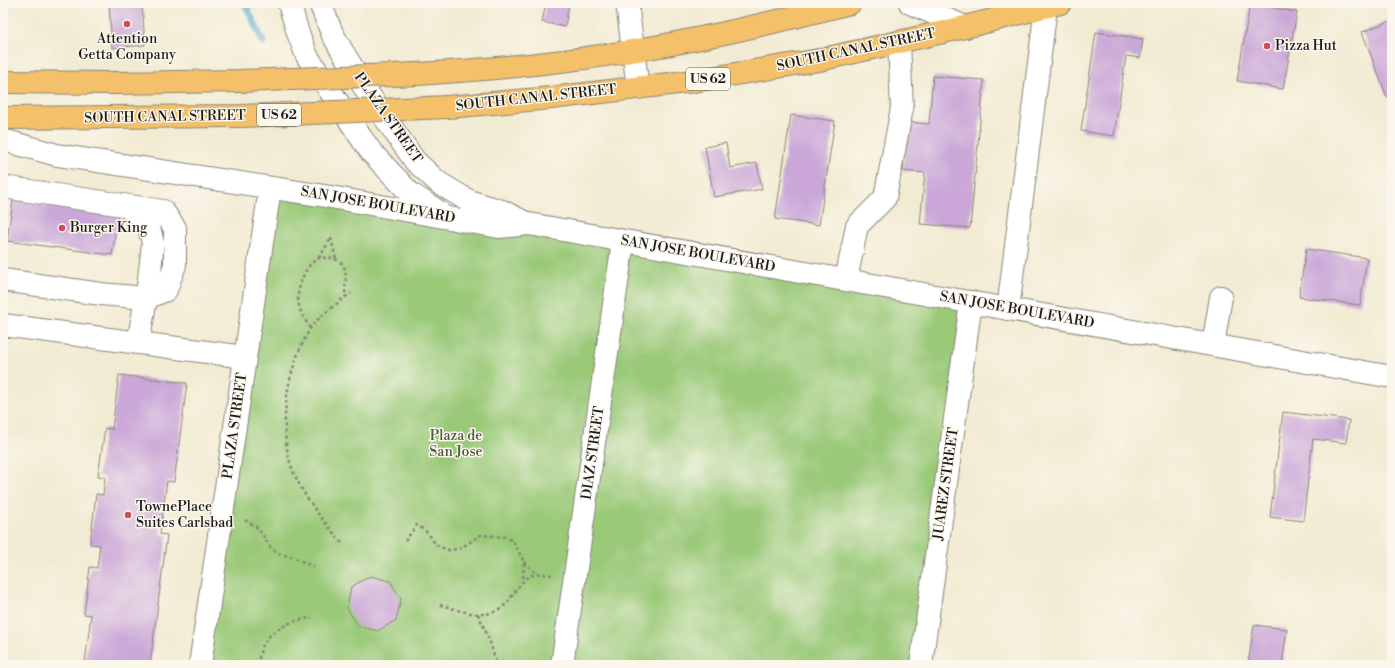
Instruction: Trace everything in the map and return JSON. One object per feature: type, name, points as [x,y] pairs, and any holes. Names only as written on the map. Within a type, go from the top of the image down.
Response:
[{"type":"highway","points":[[3,82],[112,83],[241,81],[460,72],[632,51],[720,34],[850,3]]},
{"type":"highway","name":"SOUTH CANAL STREET","points":[[3,118],[241,116],[447,107],[551,98],[694,81],[819,60],[965,28],[1053,5]]},
{"type":"street","name":"PLAZA STREET","points":[[289,3],[307,56],[372,153],[410,193],[445,216]]},
{"type":"street","name":"PLAZA STREET","points":[[320,3],[332,33],[341,49],[369,95],[415,161],[439,183],[469,201],[502,211],[529,224]]},
{"type":"street","points":[[627,3],[632,51],[638,88]]},
{"type":"street","points":[[910,3],[965,28]]},
{"type":"street","points":[[1008,309],[1053,5]]},
{"type":"street","points":[[846,280],[857,226],[885,198],[902,108],[899,42]]},
{"type":"street","name":"SAN JOSE BOULEVARD","points":[[3,140],[57,155],[445,216],[498,227],[529,224],[623,242],[1392,377]]},
{"type":"street","points":[[3,187],[125,205],[147,220],[153,243],[146,298],[138,342]]},
{"type":"street","name":"PLAZA STREET","points":[[200,665],[270,188]]},
{"type":"street","name":"DIAZ STREET","points":[[562,665],[623,242]]},
{"type":"street","points":[[3,280],[101,294],[146,298]]},
{"type":"street","points":[[1213,345],[1221,297]]},
{"type":"street","name":"JUAREZ STREET","points":[[921,665],[971,302]]},
{"type":"street","points":[[3,325],[245,357]]},
{"type":"path","points":[[310,328],[302,316],[298,300],[299,286],[304,273],[318,258],[331,238],[336,259],[343,265],[345,275],[345,297]]},
{"type":"path","points":[[318,258],[336,259]]},
{"type":"path","points":[[342,543],[308,501],[289,459],[285,415],[287,392],[294,365],[310,328],[333,306],[351,293]]},
{"type":"path","points":[[242,518],[258,528],[271,548],[280,554],[293,557],[316,568]]},
{"type":"path","points":[[405,541],[417,525],[428,533],[436,545],[448,550],[459,549],[481,535],[505,537],[514,541],[524,562],[537,574]]},
{"type":"path","points":[[440,605],[478,614],[494,612],[507,604],[523,580],[524,562]]},
{"type":"path","points":[[523,580],[537,574],[552,576]]},
{"type":"path","points":[[478,614],[489,639],[497,665]]},
{"type":"path","points":[[259,665],[258,658],[264,644],[276,630],[290,622],[312,618]]},
{"type":"green space","name":"Plaza de San Jose","points":[[270,188],[971,302],[921,665],[200,665]]},
{"type":"building","name":"Attention Getta Company","points":[[109,3],[142,3],[145,45],[112,48]]},
{"type":"building","points":[[546,3],[569,3],[565,27],[542,22]]},
{"type":"building","name":"Pizza Hut","points":[[1250,4],[1297,12],[1283,89],[1237,81]]},
{"type":"building","points":[[1392,20],[1392,96],[1387,97],[1362,32]]},
{"type":"building","points":[[1096,32],[1143,39],[1140,58],[1126,56],[1114,136],[1081,131]]},
{"type":"building","points":[[933,76],[984,80],[970,228],[920,224],[925,173],[903,171],[907,122],[929,124]]},
{"type":"building","points":[[791,115],[835,121],[819,225],[775,219]]},
{"type":"building","points":[[726,143],[730,168],[757,163],[762,189],[714,197],[705,147]]},
{"type":"building","name":"Burger King","points":[[13,200],[118,215],[112,255],[7,241]]},
{"type":"building","points":[[1306,249],[1367,258],[1360,305],[1299,297]]},
{"type":"building","name":"TownePlace Suites Carlsbad","points":[[119,375],[187,383],[174,482],[167,481],[160,534],[167,535],[150,665],[102,665],[85,663],[91,615],[84,614],[90,567],[97,568],[100,545],[90,544],[96,494],[103,495],[105,477],[98,476],[105,428],[112,429]]},
{"type":"building","points":[[1283,412],[1349,420],[1346,443],[1313,439],[1303,521],[1270,517]]},
{"type":"building","points":[[370,576],[390,581],[401,599],[396,620],[378,631],[358,626],[347,608],[351,587]]},
{"type":"building","points":[[1254,625],[1287,629],[1282,665],[1248,665]]},
{"type":"waterway","points":[[245,3],[263,42]]},
{"type":"place","name":"Attention Getta Company","points":[[127,24]]},
{"type":"place","name":"Pizza Hut","points":[[1267,46]]},
{"type":"place","name":"Burger King","points":[[62,228]]},
{"type":"place","name":"TownePlace Suites Carlsbad","points":[[128,515]]}]
